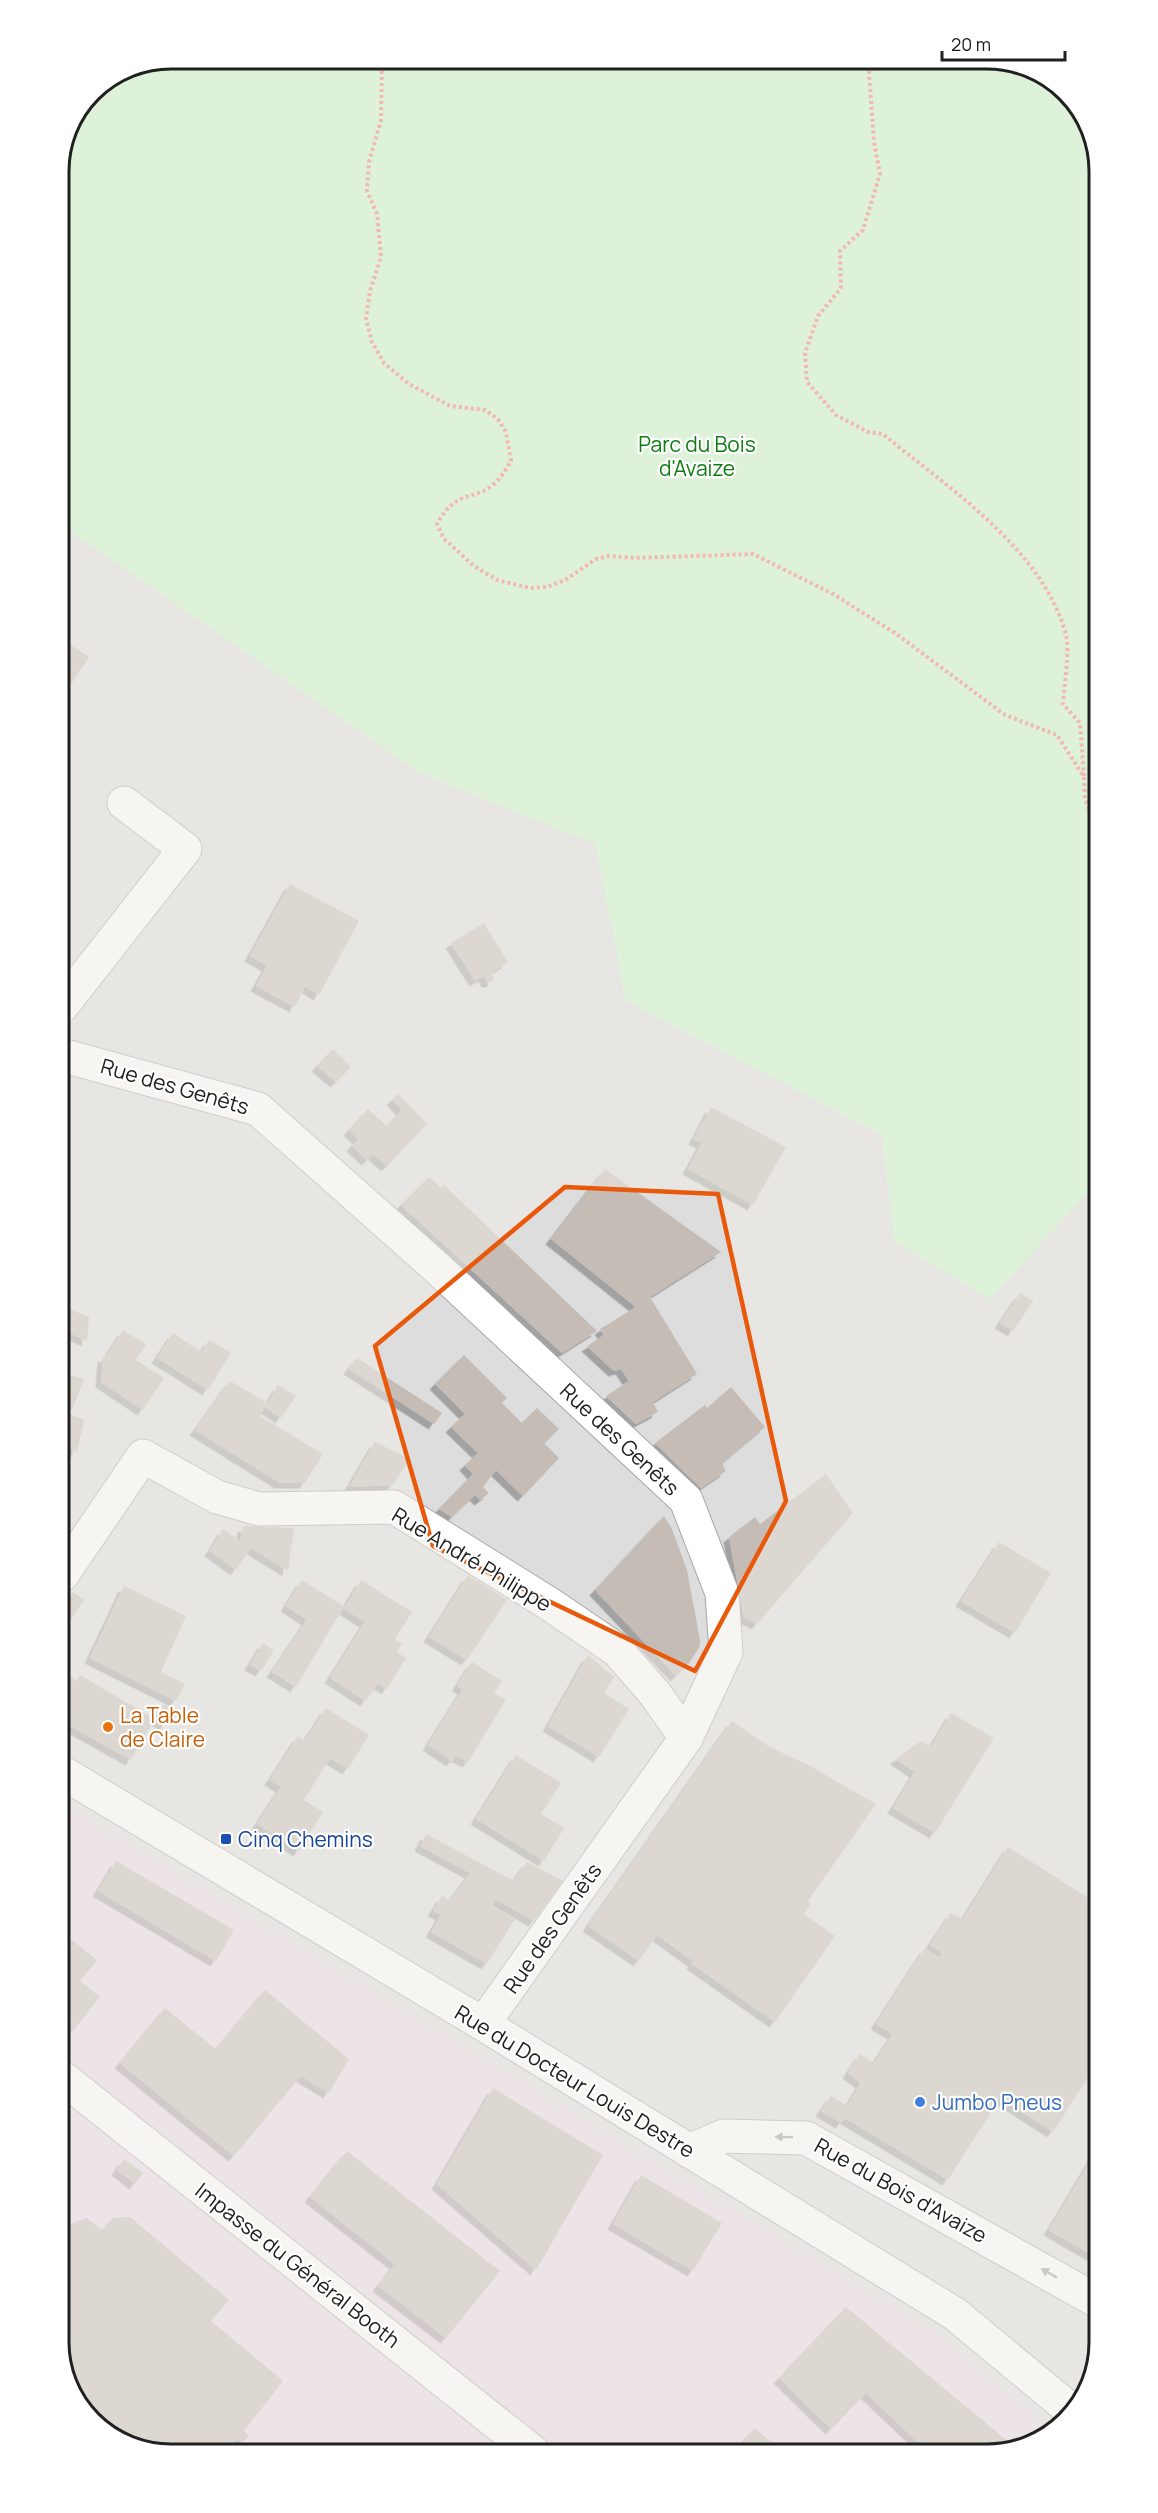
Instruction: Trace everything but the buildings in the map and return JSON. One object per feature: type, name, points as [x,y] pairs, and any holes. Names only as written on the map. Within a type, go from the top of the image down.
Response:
[{"type":"street","points":[[69,997],[186,849],[124,803]]},
{"type":"street","name":"Rue des Genêts","points":[[69,1057],[258,1109],[435,1266],[686,1500],[722,1593],[726,1652],[686,1738],[483,2024]]},
{"type":"street","name":"Rue André Philippe","points":[[69,1565],[143,1456],[217,1497],[259,1509],[394,1507],[548,1603],[616,1650],[656,1695],[686,1738]]},
{"type":"street","name":"Rue du Docteur Louis Destre","points":[[69,1777],[483,2024],[955,2314],[1066,2406]]},
{"type":"street","name":"Impasse du Général Booth","points":[[69,2083],[523,2444]]},
{"type":"street","name":"Rue du Bois d'Avaize","points":[[689,2151],[724,2136],[806,2138],[1089,2296]]},
{"type":"path","points":[[382,69],[381,120],[369,162],[367,191],[377,214],[381,257],[370,291],[366,318],[372,342],[384,363],[410,384],[450,406],[485,410],[498,419],[506,432],[511,461],[497,482],[484,490],[459,498],[446,508],[437,524],[444,539],[453,549],[497,580],[530,588],[547,587],[565,580],[596,559],[609,556],[636,558],[753,554],[833,594],[895,633],[1005,716],[1057,735],[1084,777]]},
{"type":"path","points":[[870,69],[874,142],[880,174],[863,230],[840,250],[840,288],[818,316],[805,353],[807,382],[836,415],[868,432],[883,434],[1016,547],[1052,600],[1067,637],[1063,704],[1080,723],[1085,799],[1089,809]]},
{"type":"highlighted area","points":[[565,1187],[718,1194],[786,1501],[695,1671],[433,1546],[375,1346]]},
{"type":"shaded area","points":[[171,69],[994,69],[1026,77],[1049,90],[1068,109],[1084,138],[1089,171],[1089,2342],[1086,2368],[1072,2399],[1045,2426],[937,2333],[69,1808],[69,164],[72,145],[90,109],[104,94],[132,77],[151,71]]},
{"type":"shaded area","points":[[69,1808],[937,2333],[1045,2426],[1020,2439],[987,2444],[164,2444],[132,2436],[120,2430],[109,2423],[86,2399],[74,2375],[69,2342]]},
{"type":"green space","name":"Parc du Bois d'Avaize","points":[[171,69],[994,69],[1026,77],[1049,90],[1059,99],[1068,109],[1084,138],[1089,171],[1089,1191],[990,1299],[894,1241],[882,1135],[626,1001],[595,844],[420,773],[69,530],[69,164],[72,145],[80,126],[90,109],[104,94],[132,77],[151,71]]},
{"type":"place","name":"La Table de Claire","points":[[108,1727]]},
{"type":"place","name":"Cinq Chemins","points":[[226,1839]]},
{"type":"place","name":"Jumbo Pneus","points":[[920,2102]]}]
